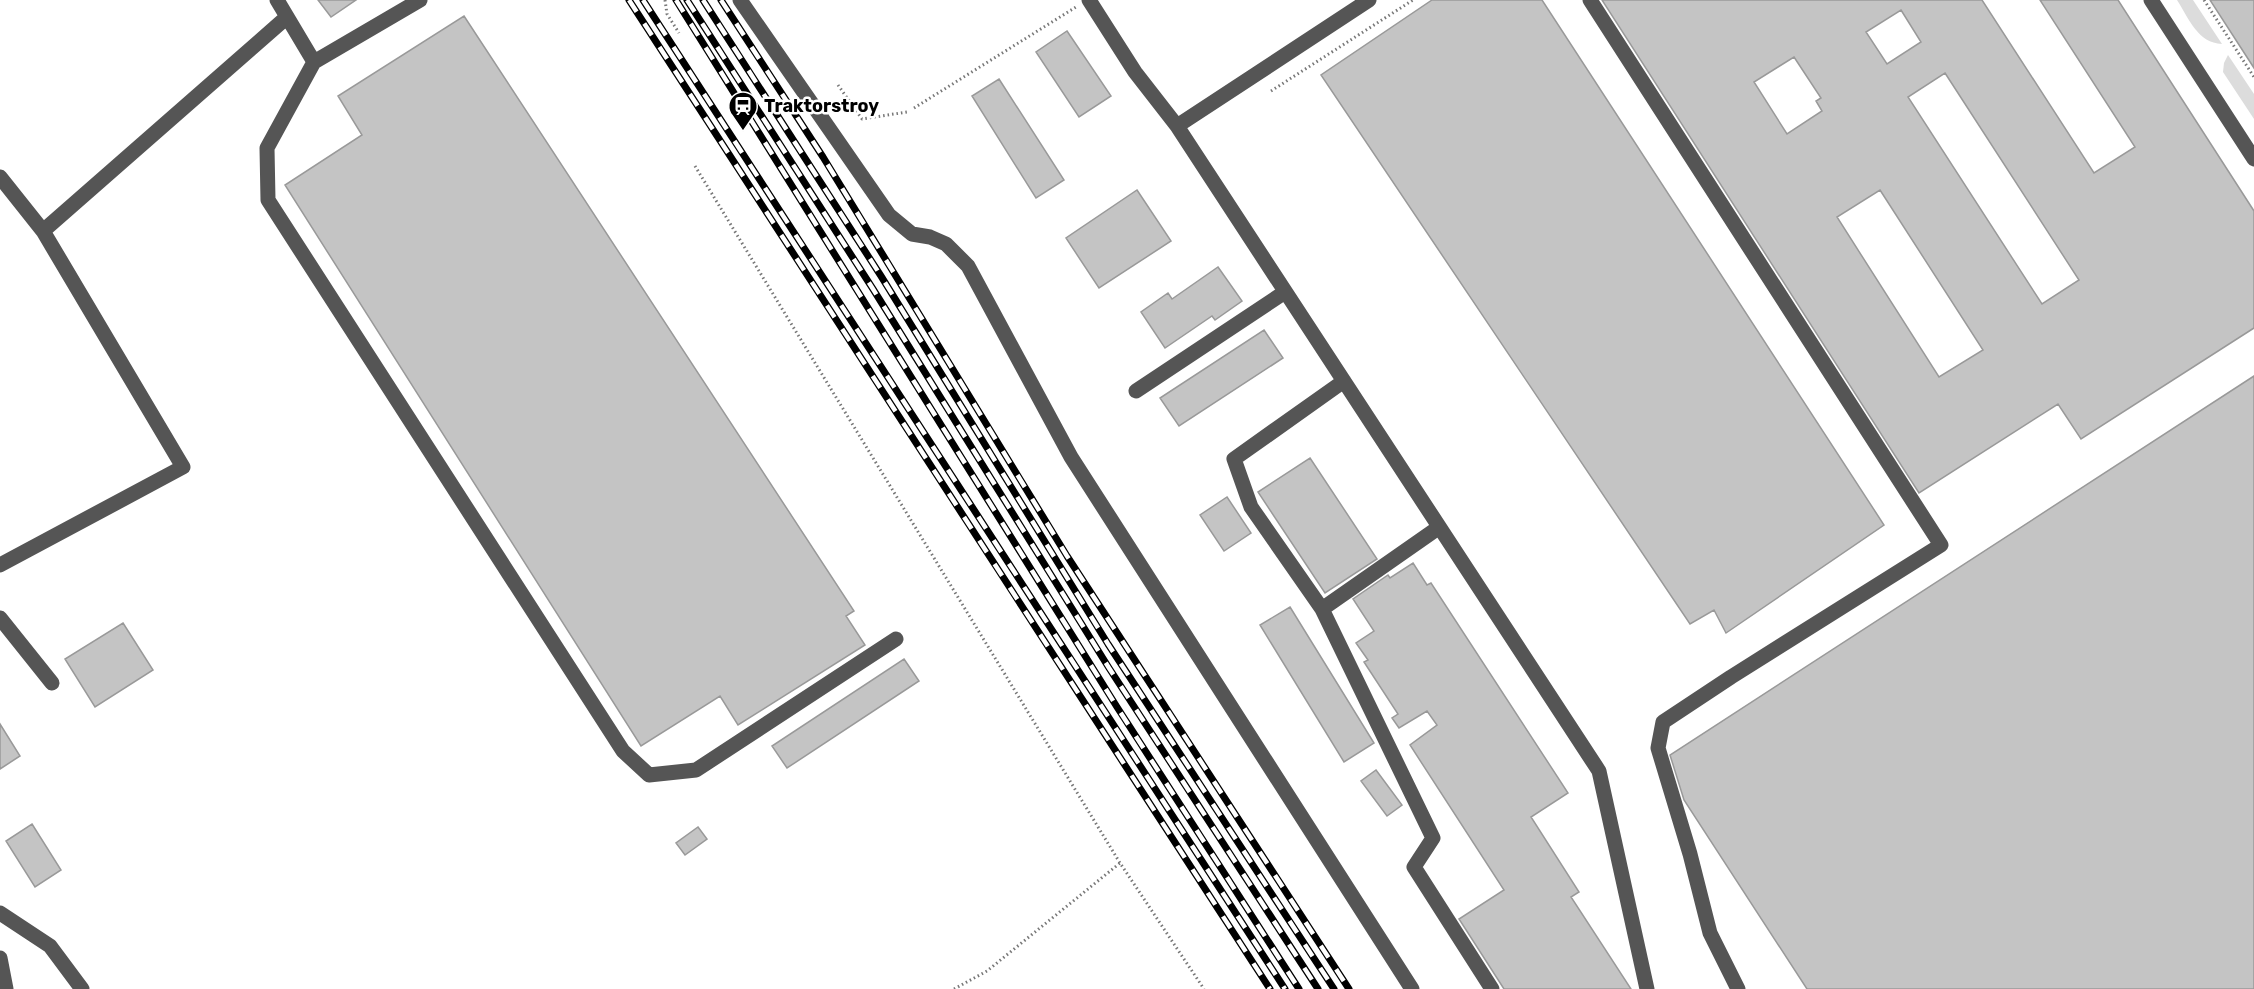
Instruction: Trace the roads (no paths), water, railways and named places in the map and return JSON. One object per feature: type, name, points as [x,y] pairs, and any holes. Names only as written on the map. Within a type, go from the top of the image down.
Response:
[{"type":"lane","points":[[277,0],[314,62]]},
{"type":"lane","points":[[420,0],[314,62],[267,148],[268,200],[623,751],[649,775],[696,770],[896,639]]},
{"type":"lane","points":[[740,0],[889,215],[912,234],[930,237],[946,244],[968,266],[1071,457],[1412,989]]},
{"type":"lane","points":[[1177,126],[1369,0]]},
{"type":"lane","points":[[1590,0],[1941,545],[1663,722],[1658,748],[1690,854],[1710,933],[1738,989]]},
{"type":"lane","points":[[2151,0],[2254,159]]},
{"type":"lane","points":[[1084,3],[1177,126],[1599,771],[1647,989]]},
{"type":"lane","points":[[43,231],[287,17]]},
{"type":"lane","points":[[0,177],[43,231],[183,467],[0,565]]},
{"type":"lane","points":[[1136,391],[1285,292]]},
{"type":"lane","points":[[1344,381],[1234,459],[1251,507],[1322,609],[1433,838],[1414,867],[1492,989]]},
{"type":"lane","points":[[1322,609],[1438,528]]},
{"type":"lane","points":[[0,618],[52,683]]},
{"type":"lane","points":[[0,914],[50,946],[82,989]]},
{"type":"lane","points":[[0,958],[6,989]]},
{"type":"railway","points":[[629,0],[1270,989]]},
{"type":"railway","points":[[643,0],[1285,989]]},
{"type":"railway","points":[[676,0],[1117,707],[1299,989]]},
{"type":"railway","points":[[687,0],[873,289],[1109,668],[1318,989]]},
{"type":"railway","points":[[703,0],[881,276],[1108,644],[1334,989]]},
{"type":"railway","points":[[721,0],[823,157],[1067,556],[1349,989]]},
{"type":"place","name":"Traktorstroy","points":[[743,132]]}]
